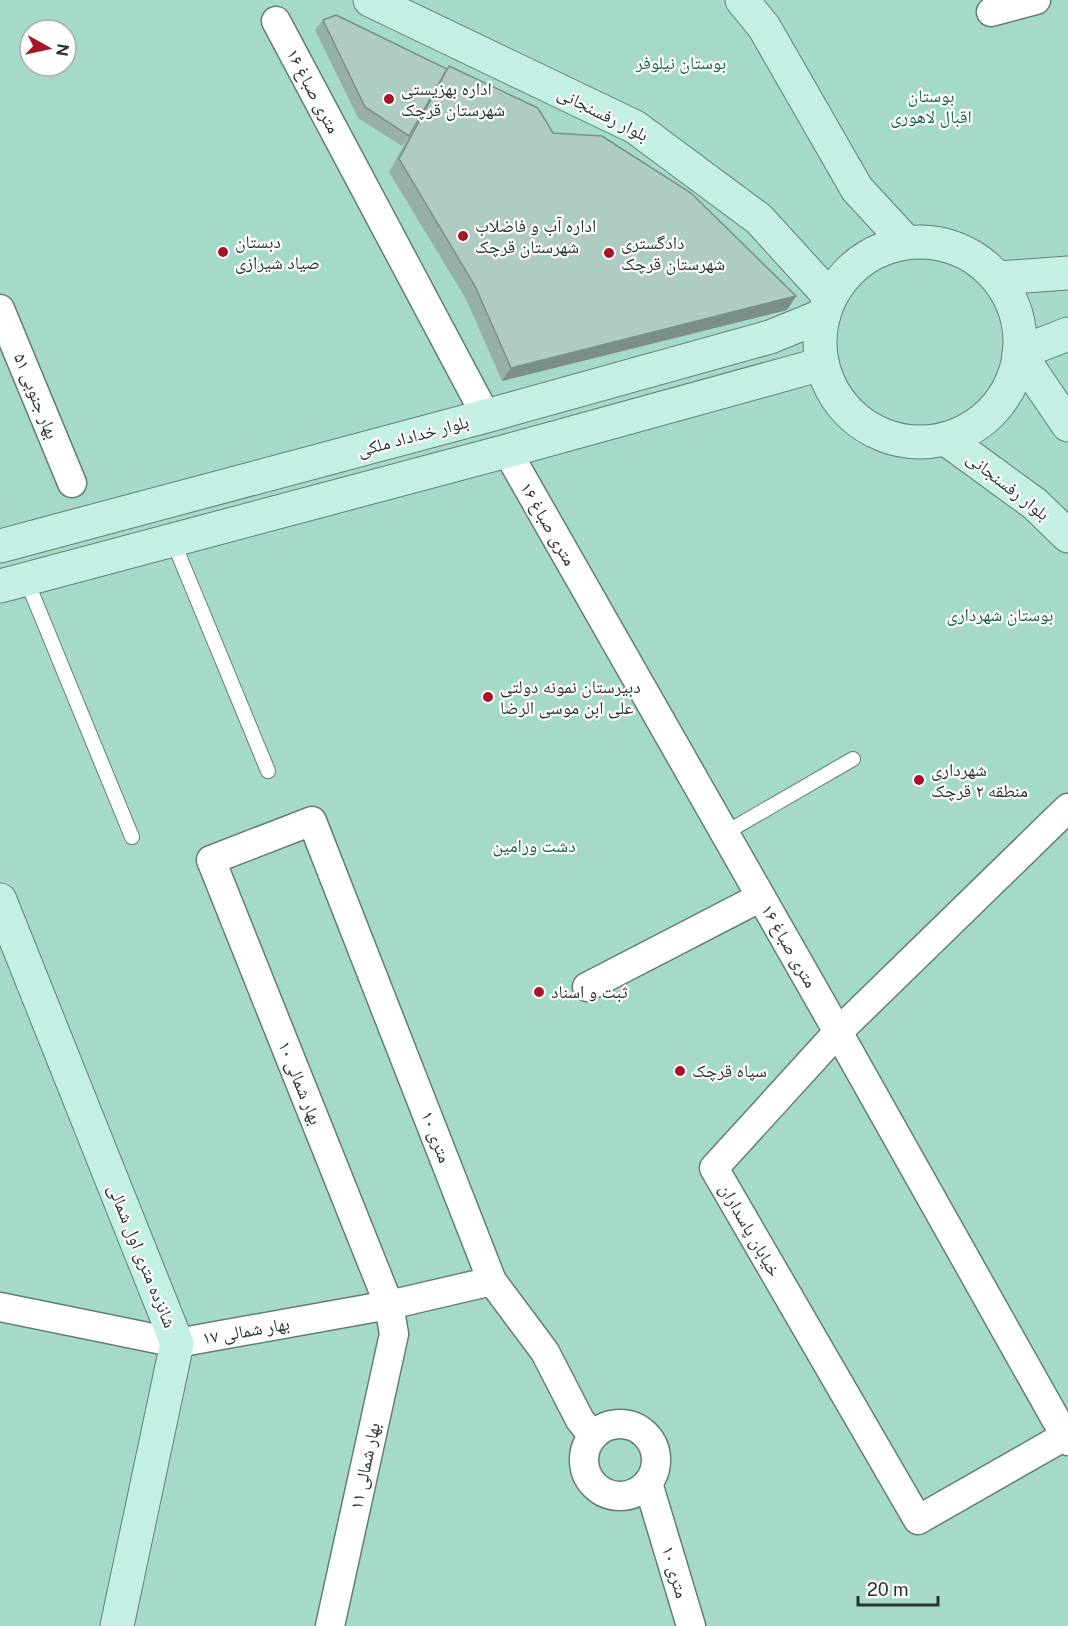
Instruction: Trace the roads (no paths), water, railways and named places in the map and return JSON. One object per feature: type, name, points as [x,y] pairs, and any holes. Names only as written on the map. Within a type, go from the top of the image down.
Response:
[{"type":"street","name":"بلوار رفسنجانی","points":[[370,0],[635,127],[759,219],[827,306]]},
{"type":"street","points":[[742,0],[764,27],[857,189],[906,242]]},
{"type":"street","points":[[991,12],[1036,0]]},
{"type":"street","name":"۱۶ متری صباغ","points":[[276,21],[486,416]]},
{"type":"street","points":[[906,242],[932,242],[956,248],[979,260],[998,278],[1011,301],[1019,327],[1019,353],[1012,382],[996,408],[973,427],[945,439],[919,442],[892,439],[868,428],[847,411],[832,389],[822,364],[820,340],[827,306],[844,277],[862,260],[883,249],[906,242]]},
{"type":"street","points":[[998,278],[1068,273]]},
{"type":"street","name":"بلوار خداداد ملکی","points":[[0,546],[486,416],[770,337],[827,306]]},
{"type":"street","name":"بهار جنوبی ۵۱","points":[[0,309],[72,483]]},
{"type":"street","points":[[1019,353],[1068,334]]},
{"type":"street","points":[[1019,353],[1068,425]]},
{"type":"street","points":[[13,583],[507,452],[822,364]]},
{"type":"street","name":"بلوار رفسنجانی","points":[[945,439],[1035,504],[1068,536]]},
{"type":"street","name":"۱۶ متری صباغ","points":[[507,452],[762,897],[1066,1439]]},
{"type":"street","name":"خیابان پاسداران","points":[[1066,1439],[918,1520],[714,1168],[838,1032],[1068,808]]},
{"type":"street","name":"۱۰ متری","points":[[211,860],[312,821],[492,1281],[545,1352],[580,1420],[593,1436]]},
{"type":"street","name":"بهار شمالی ۱۰","points":[[211,860],[389,1305]]},
{"type":"street","points":[[587,987],[762,897]]},
{"type":"street","name":"شانزده متری اول شمالی","points":[[0,900],[177,1343],[117,1626]]},
{"type":"street","name":"بهار شمالی ۱۷","points":[[0,1307],[177,1343],[389,1305],[492,1281]]},
{"type":"street","name":"بهار شمالی ۱۱","points":[[334,1620],[394,1334],[389,1305]]},
{"type":"street","points":[[615,1424],[627,1424],[644,1432],[654,1447],[657,1459],[648,1483],[639,1491],[628,1496],[605,1493],[596,1487],[589,1478],[584,1456],[593,1436],[603,1428],[615,1424]]},
{"type":"street","name":"۱۰ متری","points":[[648,1483],[691,1626]]},
{"type":"lane","points":[[173,541],[268,771]]},
{"type":"lane","points":[[13,583],[132,837]]},
{"type":"lane","points":[[725,833],[853,759]]},
{"type":"place","name":"اداره بهزیستی شهرستان قرچک","points":[[389,99]]},
{"type":"place","name":"اداره آب و فاضلاب شهرستان قرچک","points":[[463,236]]},
{"type":"place","name":"دبستان صیاد شیرازی","points":[[223,252]]},
{"type":"place","name":"دادگستری شهرستان قرچک","points":[[609,253]]},
{"type":"place","name":"دبیرستان نمونه دولتی علی ابن موسی الرضا","points":[[488,697]]},
{"type":"place","name":"شهرداری منطقه ۲ قرچک","points":[[919,780]]},
{"type":"place","name":"ثبت و اسناد","points":[[539,992]]},
{"type":"place","name":"سپاه قرچک","points":[[680,1071]]},
{"type":"park label","name":"بوستان نیلوفر","points":[[681,63]]},
{"type":"park label","name":"بوستان اقبال لاهوری","points":[[931,106]]},
{"type":"park label","name":"بوستان شهرداری","points":[[1000,615]]},
{"type":"park label","name":"دشت ورامین","points":[[534,846]]}]
